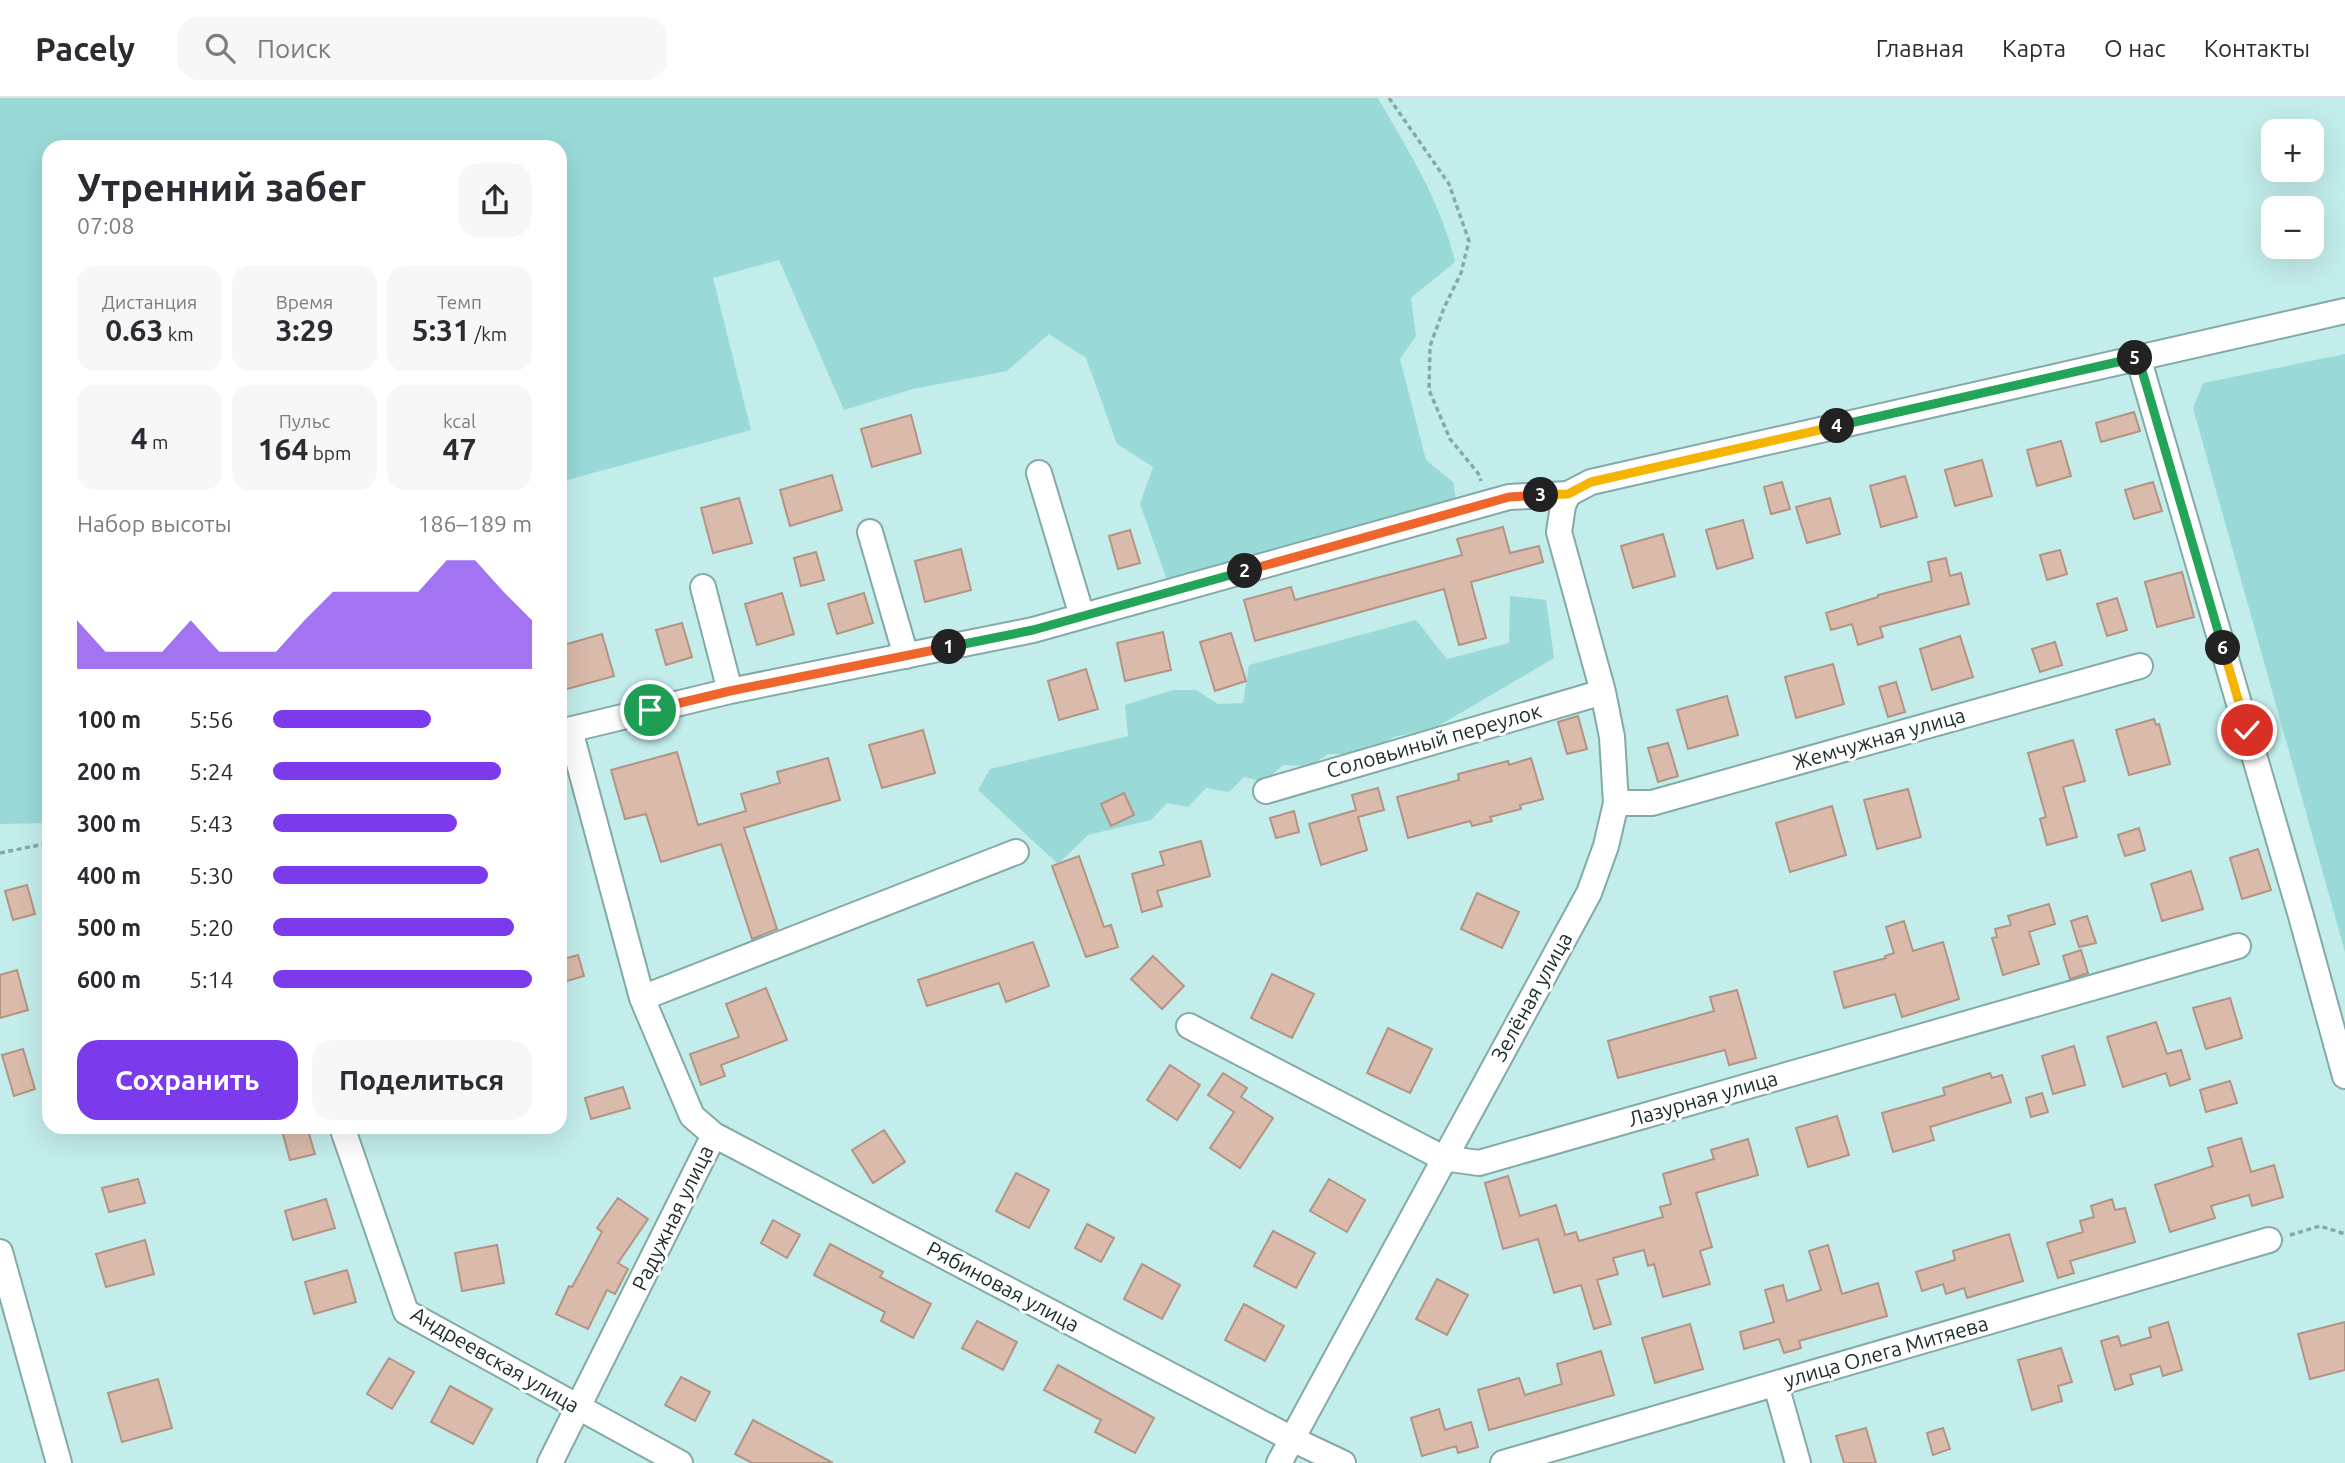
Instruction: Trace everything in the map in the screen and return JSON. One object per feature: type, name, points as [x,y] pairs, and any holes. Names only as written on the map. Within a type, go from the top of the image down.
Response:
[{"type":"street","points":[[567,731],[730,691],[1033,630],[1509,497],[1568,494],[1591,482],[2345,311]]},
{"type":"street","points":[[2138,357],[2345,1076]]},
{"type":"street","points":[[1039,473],[1082,616]]},
{"type":"street","name":"Зелёная улица","points":[[1279,1463],[1589,892],[1606,846],[1616,803],[1612,737],[1603,692],[1562,545],[1560,519],[1568,494]]},
{"type":"street","points":[[870,532],[906,656]]},
{"type":"street","points":[[703,587],[730,691]]},
{"type":"street","name":"Жемчужная улица","points":[[1616,803],[1652,803],[2140,666]]},
{"type":"street","name":"Соловьиный переулок","points":[[1266,791],[1603,692]]},
{"type":"street","name":"Радужная улица","points":[[550,1463],[714,1135],[692,1116],[642,998],[567,738]]},
{"type":"street","points":[[642,998],[1016,852]]},
{"type":"street","name":"Лазурная улица","points":[[1189,1026],[1443,1158],[1479,1163],[2238,946]]},
{"type":"street","name":"Андреевская улица","points":[[344,1134],[406,1312],[680,1463]]},
{"type":"street","name":"Рябиновая улица","points":[[714,1135],[1292,1439]]},
{"type":"street","name":"улица Олега Митяева","points":[[1503,1463],[2269,1240]]},
{"type":"street","points":[[0,1252],[59,1463]]},
{"type":"street","points":[[1776,1385],[1798,1463]]},
{"type":"street","points":[[1292,1439],[1343,1463]]},
{"type":"path","points":[[1389,98],[1449,184],[1469,241],[1461,273],[1430,346],[1429,390],[1450,439],[1478,473],[1489,502]]},
{"type":"path","points":[[0,853],[42,844]]},
{"type":"path","points":[[2269,1240],[2320,1226],[2345,1234]]},
{"type":"shaded area","points":[[0,98],[1378,98],[1412,157],[1442,219],[1455,262],[1411,298],[1416,336],[1400,359],[1426,460],[1453,482],[1457,505],[1167,580],[1140,504],[1153,467],[1117,444],[1086,358],[1049,334],[1007,371],[913,389],[844,410],[779,260],[713,278],[751,430],[567,480],[567,140],[42,140],[42,823],[0,824]]},
{"type":"shaded area","points":[[2345,354],[2345,952],[2193,408],[2203,383]]},
{"type":"shaded area","points":[[1510,596],[1546,600],[1554,658],[1435,728],[1394,737],[1364,754],[1328,754],[1311,766],[1283,765],[1265,782],[1244,777],[1229,792],[1206,788],[1188,807],[1167,803],[1151,820],[1088,835],[1058,864],[978,790],[990,769],[1128,736],[1125,705],[1173,690],[1196,690],[1218,704],[1243,703],[1249,665],[1416,620],[1447,659],[1509,643]]},
{"type":"building","points":[[2134,412],[2140,431],[2101,442],[2096,423]]},
{"type":"building","points":[[911,415],[921,453],[872,467],[861,429]]},
{"type":"building","points":[[2061,441],[2071,476],[2037,486],[2027,450]]},
{"type":"building","points":[[1982,460],[1992,496],[1955,506],[1945,470]]},
{"type":"building","points":[[832,475],[842,510],[790,526],[780,490]]},
{"type":"building","points":[[1905,476],[1917,517],[1881,527],[1870,486]]},
{"type":"building","points":[[1782,482],[1790,509],[1771,514],[1764,487]]},
{"type":"building","points":[[2153,482],[2162,511],[2134,519],[2125,490]]},
{"type":"building","points":[[739,498],[752,543],[713,553],[701,508]]},
{"type":"building","points":[[1830,498],[1840,534],[1807,543],[1796,507]]},
{"type":"building","points":[[1743,520],[1753,558],[1717,569],[1706,530]]},
{"type":"building","points":[[1503,527],[1510,553],[1539,546],[1543,562],[1471,582],[1486,638],[1459,645],[1444,589],[1255,641],[1244,600],[1291,587],[1295,600],[1462,555],[1457,539]]},
{"type":"building","points":[[1130,530],[1140,563],[1118,569],[1109,536]]},
{"type":"building","points":[[1663,534],[1675,576],[1633,588],[1621,546]]},
{"type":"building","points":[[961,549],[971,590],[925,602],[915,561]]},
{"type":"building","points":[[2060,550],[2067,574],[2047,580],[2040,555]]},
{"type":"building","points":[[816,552],[824,580],[801,586],[794,558]]},
{"type":"building","points":[[1946,558],[1950,576],[1961,573],[1969,604],[1880,627],[1883,637],[1858,645],[1852,624],[1831,630],[1826,613],[1878,595],[1932,581],[1928,562]]},
{"type":"building","points":[[2182,572],[2194,617],[2157,627],[2145,582]]},
{"type":"building","points":[[782,593],[794,634],[757,645],[745,604]]},
{"type":"building","points":[[864,593],[873,623],[837,634],[828,604]]},
{"type":"building","points":[[2117,598],[2127,630],[2107,636],[2097,604]]},
{"type":"building","points":[[682,623],[692,657],[666,665],[656,630]]},
{"type":"building","points":[[1163,632],[1171,670],[1125,681],[1117,643]]},
{"type":"building","points":[[1231,633],[1246,681],[1215,691],[1200,642]]},
{"type":"building","points":[[602,634],[614,676],[567,689],[567,644]]},
{"type":"building","points":[[1960,636],[1973,677],[1932,690],[1920,649]]},
{"type":"building","points":[[2055,642],[2062,665],[2040,672],[2032,649]]},
{"type":"building","points":[[1833,664],[1844,704],[1796,718],[1785,677]]},
{"type":"building","points":[[1086,669],[1098,709],[1059,720],[1048,681]]},
{"type":"building","points":[[1896,682],[1905,712],[1888,717],[1879,687]]},
{"type":"building","points":[[1727,696],[1738,735],[1688,749],[1677,710]]},
{"type":"building","points":[[1578,716],[1587,749],[1567,754],[1558,722]]},
{"type":"building","points":[[2154,719],[2156,725],[2159,724],[2170,764],[2129,775],[2116,730]]},
{"type":"building","points":[[923,730],[935,773],[882,788],[869,745]]},
{"type":"building","points":[[2073,740],[2085,781],[2063,787],[2077,837],[2047,845],[2040,819],[2046,817],[2028,753]]},
{"type":"building","points":[[1668,743],[1678,776],[1658,782],[1648,748]]},
{"type":"building","points":[[677,752],[698,825],[746,811],[741,794],[780,783],[777,772],[828,758],[840,800],[744,828],[777,929],[752,939],[721,844],[661,862],[646,814],[625,819],[611,770]]},
{"type":"building","points":[[1531,758],[1543,799],[1520,805],[1521,809],[1490,817],[1492,821],[1472,826],[1470,821],[1408,838],[1397,797],[1459,780],[1458,774],[1508,761],[1509,765]]},
{"type":"building","points":[[1378,788],[1384,810],[1358,817],[1367,850],[1321,865],[1309,824],[1356,810],[1352,795]]},
{"type":"building","points":[[1908,789],[1921,837],[1877,849],[1864,800]]},
{"type":"building","points":[[1124,793],[1134,815],[1111,826],[1101,804]]},
{"type":"building","points":[[1832,806],[1846,855],[1790,872],[1776,823]]},
{"type":"building","points":[[1294,811],[1299,832],[1276,838],[1270,818]]},
{"type":"building","points":[[2139,828],[2145,850],[2125,856],[2118,835]]},
{"type":"building","points":[[1201,841],[1210,876],[1157,891],[1162,906],[1142,912],[1132,874],[1164,865],[1160,852]]},
{"type":"building","points":[[2258,849],[2271,890],[2242,899],[2230,858]]},
{"type":"building","points":[[1079,856],[1104,927],[1111,925],[1118,947],[1086,957],[1052,866]]},
{"type":"building","points":[[2191,871],[2203,909],[2162,921],[2151,884]]},
{"type":"building","points":[[27,885],[35,914],[13,920],[5,891]]},
{"type":"building","points":[[1477,893],[1519,912],[1502,948],[1461,929]]},
{"type":"building","points":[[2049,904],[2055,924],[2029,932],[2039,964],[2003,975],[1992,938],[1997,937],[1995,929],[2011,925],[2008,916]]},
{"type":"building","points":[[2087,916],[2096,943],[2079,947],[2071,921]]},
{"type":"building","points":[[1904,921],[1913,951],[1943,942],[1959,999],[1902,1017],[1895,994],[1844,1008],[1834,972],[1886,958],[1885,956],[1894,953],[1886,927]]},
{"type":"building","points":[[1033,942],[1049,986],[1006,1002],[999,983],[927,1006],[918,980]]},
{"type":"building","points":[[2081,950],[2088,973],[2070,979],[2063,956]]},
{"type":"building","points":[[578,955],[584,976],[567,981],[567,958]]},
{"type":"building","points":[[1153,956],[1184,986],[1162,1009],[1131,979]]},
{"type":"building","points":[[17,970],[28,1010],[0,1018],[0,975]]},
{"type":"building","points":[[1272,974],[1314,994],[1292,1038],[1251,1018]]},
{"type":"building","points":[[766,988],[787,1040],[721,1065],[725,1076],[701,1085],[690,1054],[739,1037],[726,1004]]},
{"type":"building","points":[[1737,990],[1756,1058],[1729,1065],[1725,1050],[1618,1078],[1608,1041],[1714,1011],[1710,997]]},
{"type":"building","points":[[2230,998],[2242,1038],[2206,1049],[2193,1008]]},
{"type":"building","points":[[2156,1022],[2167,1054],[2181,1050],[2190,1079],[2170,1086],[2166,1073],[2123,1087],[2107,1037]]},
{"type":"building","points":[[1388,1028],[1432,1049],[1410,1093],[1367,1073]]},
{"type":"building","points":[[2074,1046],[2085,1085],[2053,1094],[2042,1056]]},
{"type":"building","points":[[23,1049],[35,1089],[14,1096],[2,1055]]},
{"type":"building","points":[[1170,1065],[1200,1085],[1177,1120],[1147,1100]]},
{"type":"building","points":[[1223,1073],[1247,1088],[1241,1097],[1273,1118],[1240,1168],[1210,1148],[1234,1112],[1208,1095]]},
{"type":"building","points":[[1990,1073],[1992,1078],[2002,1075],[2011,1102],[1930,1127],[1934,1140],[1893,1152],[1882,1113],[1945,1095],[1943,1088]]},
{"type":"building","points":[[2230,1081],[2237,1103],[2206,1112],[2200,1090]]},
{"type":"building","points":[[623,1087],[630,1108],[591,1119],[585,1098]]},
{"type":"building","points":[[2042,1093],[2048,1112],[2031,1117],[2026,1098]]},
{"type":"building","points":[[1837,1116],[1849,1155],[1808,1167],[1796,1128]]},
{"type":"building","points":[[884,1130],[905,1162],[873,1183],[852,1150]]},
{"type":"building","points":[[283,1134],[309,1134],[315,1154],[290,1160]]},
{"type":"building","points":[[2241,1138],[2251,1172],[2274,1165],[2283,1197],[2252,1206],[2249,1195],[2211,1206],[2215,1218],[2170,1232],[2155,1185],[2213,1166],[2208,1148]]},
{"type":"building","points":[[1748,1139],[1758,1175],[1696,1193],[1712,1247],[1700,1251],[1710,1284],[1663,1297],[1654,1264],[1648,1266],[1644,1250],[1613,1258],[1618,1274],[1597,1280],[1611,1324],[1594,1329],[1581,1285],[1554,1293],[1538,1239],[1503,1249],[1485,1183],[1508,1176],[1520,1216],[1556,1205],[1565,1235],[1576,1232],[1579,1241],[1663,1217],[1660,1207],[1671,1204],[1663,1174],[1714,1159],[1711,1150]]},
{"type":"building","points":[[1016,1173],[1049,1190],[1029,1228],[996,1211]]},
{"type":"building","points":[[138,1179],[145,1203],[109,1212],[102,1188]]},
{"type":"building","points":[[1329,1179],[1365,1200],[1347,1232],[1310,1211]]},
{"type":"building","points":[[618,1198],[648,1219],[618,1263],[628,1269],[615,1294],[607,1290],[588,1329],[556,1314],[569,1286],[572,1287],[602,1232],[597,1228]]},
{"type":"building","points":[[326,1199],[335,1228],[293,1240],[285,1211]]},
{"type":"building","points":[[2112,1199],[2115,1210],[2125,1208],[2135,1242],[2070,1261],[2074,1273],[2058,1278],[2047,1243],[2083,1232],[2080,1221],[2094,1217],[2091,1206]]},
{"type":"building","points":[[773,1220],[800,1235],[787,1258],[761,1243]]},
{"type":"building","points":[[1087,1224],[1114,1238],[1101,1262],[1075,1248]]},
{"type":"building","points":[[1273,1231],[1315,1253],[1296,1288],[1254,1266]]},
{"type":"building","points":[[2009,1234],[2023,1281],[1967,1298],[1964,1288],[1946,1294],[1943,1284],[1922,1291],[1916,1272],[1955,1260],[1953,1251]]},
{"type":"building","points":[[145,1240],[154,1274],[106,1287],[96,1254]]},
{"type":"building","points":[[830,1244],[883,1272],[880,1277],[931,1304],[913,1338],[881,1321],[885,1312],[814,1275]]},
{"type":"building","points":[[497,1245],[504,1283],[462,1291],[455,1253]]},
{"type":"building","points":[[1828,1245],[1842,1294],[1878,1283],[1887,1316],[1799,1341],[1801,1348],[1784,1353],[1779,1339],[1744,1349],[1740,1332],[1774,1322],[1765,1290],[1783,1285],[1787,1301],[1821,1290],[1809,1251]]},
{"type":"building","points":[[1142,1264],[1180,1285],[1162,1319],[1124,1299]]},
{"type":"building","points":[[347,1270],[356,1302],[314,1314],[305,1282]]},
{"type":"building","points":[[1437,1279],[1468,1295],[1447,1335],[1416,1319]]},
{"type":"building","points":[[1244,1304],[1284,1326],[1265,1361],[1225,1340]]},
{"type":"building","points":[[977,1321],[1017,1342],[1003,1370],[962,1348]]},
{"type":"building","points":[[2168,1322],[2182,1370],[2163,1376],[2160,1366],[2130,1375],[2133,1384],[2115,1390],[2101,1341],[2118,1336],[2121,1346],[2151,1337],[2149,1328]]},
{"type":"building","points":[[2345,1322],[2345,1370],[2310,1379],[2298,1334]]},
{"type":"building","points":[[1690,1324],[1703,1369],[1655,1383],[1642,1338]]},
{"type":"building","points":[[2061,1348],[2072,1382],[2058,1386],[2062,1401],[2032,1410],[2018,1360]]},
{"type":"building","points":[[1601,1351],[1614,1395],[1489,1430],[1478,1390],[1519,1378],[1525,1395],[1562,1384],[1557,1364]]},
{"type":"building","points":[[389,1358],[414,1372],[392,1409],[367,1394]]},
{"type":"building","points":[[1058,1365],[1154,1418],[1135,1453],[1095,1432],[1101,1420],[1044,1390]]},
{"type":"building","points":[[681,1377],[710,1392],[695,1421],[665,1405]]},
{"type":"building","points":[[158,1379],[172,1428],[122,1442],[108,1393]]},
{"type":"building","points":[[450,1386],[492,1409],[473,1444],[431,1422]]},
{"type":"building","points":[[1439,1409],[1445,1430],[1471,1422],[1478,1447],[1458,1453],[1456,1446],[1422,1456],[1411,1418]]},
{"type":"building","points":[[753,1420],[833,1463],[752,1463],[735,1454]]},
{"type":"building","points":[[1866,1428],[1876,1463],[1844,1463],[1836,1436]]},
{"type":"building","points":[[1943,1428],[1950,1449],[1933,1455],[1927,1433]]},
{"type":"route","points":[[650,710],[730,691],[1033,630],[1509,497],[1568,494],[1578,486],[1591,482],[2138,357],[2247,730]]}]
